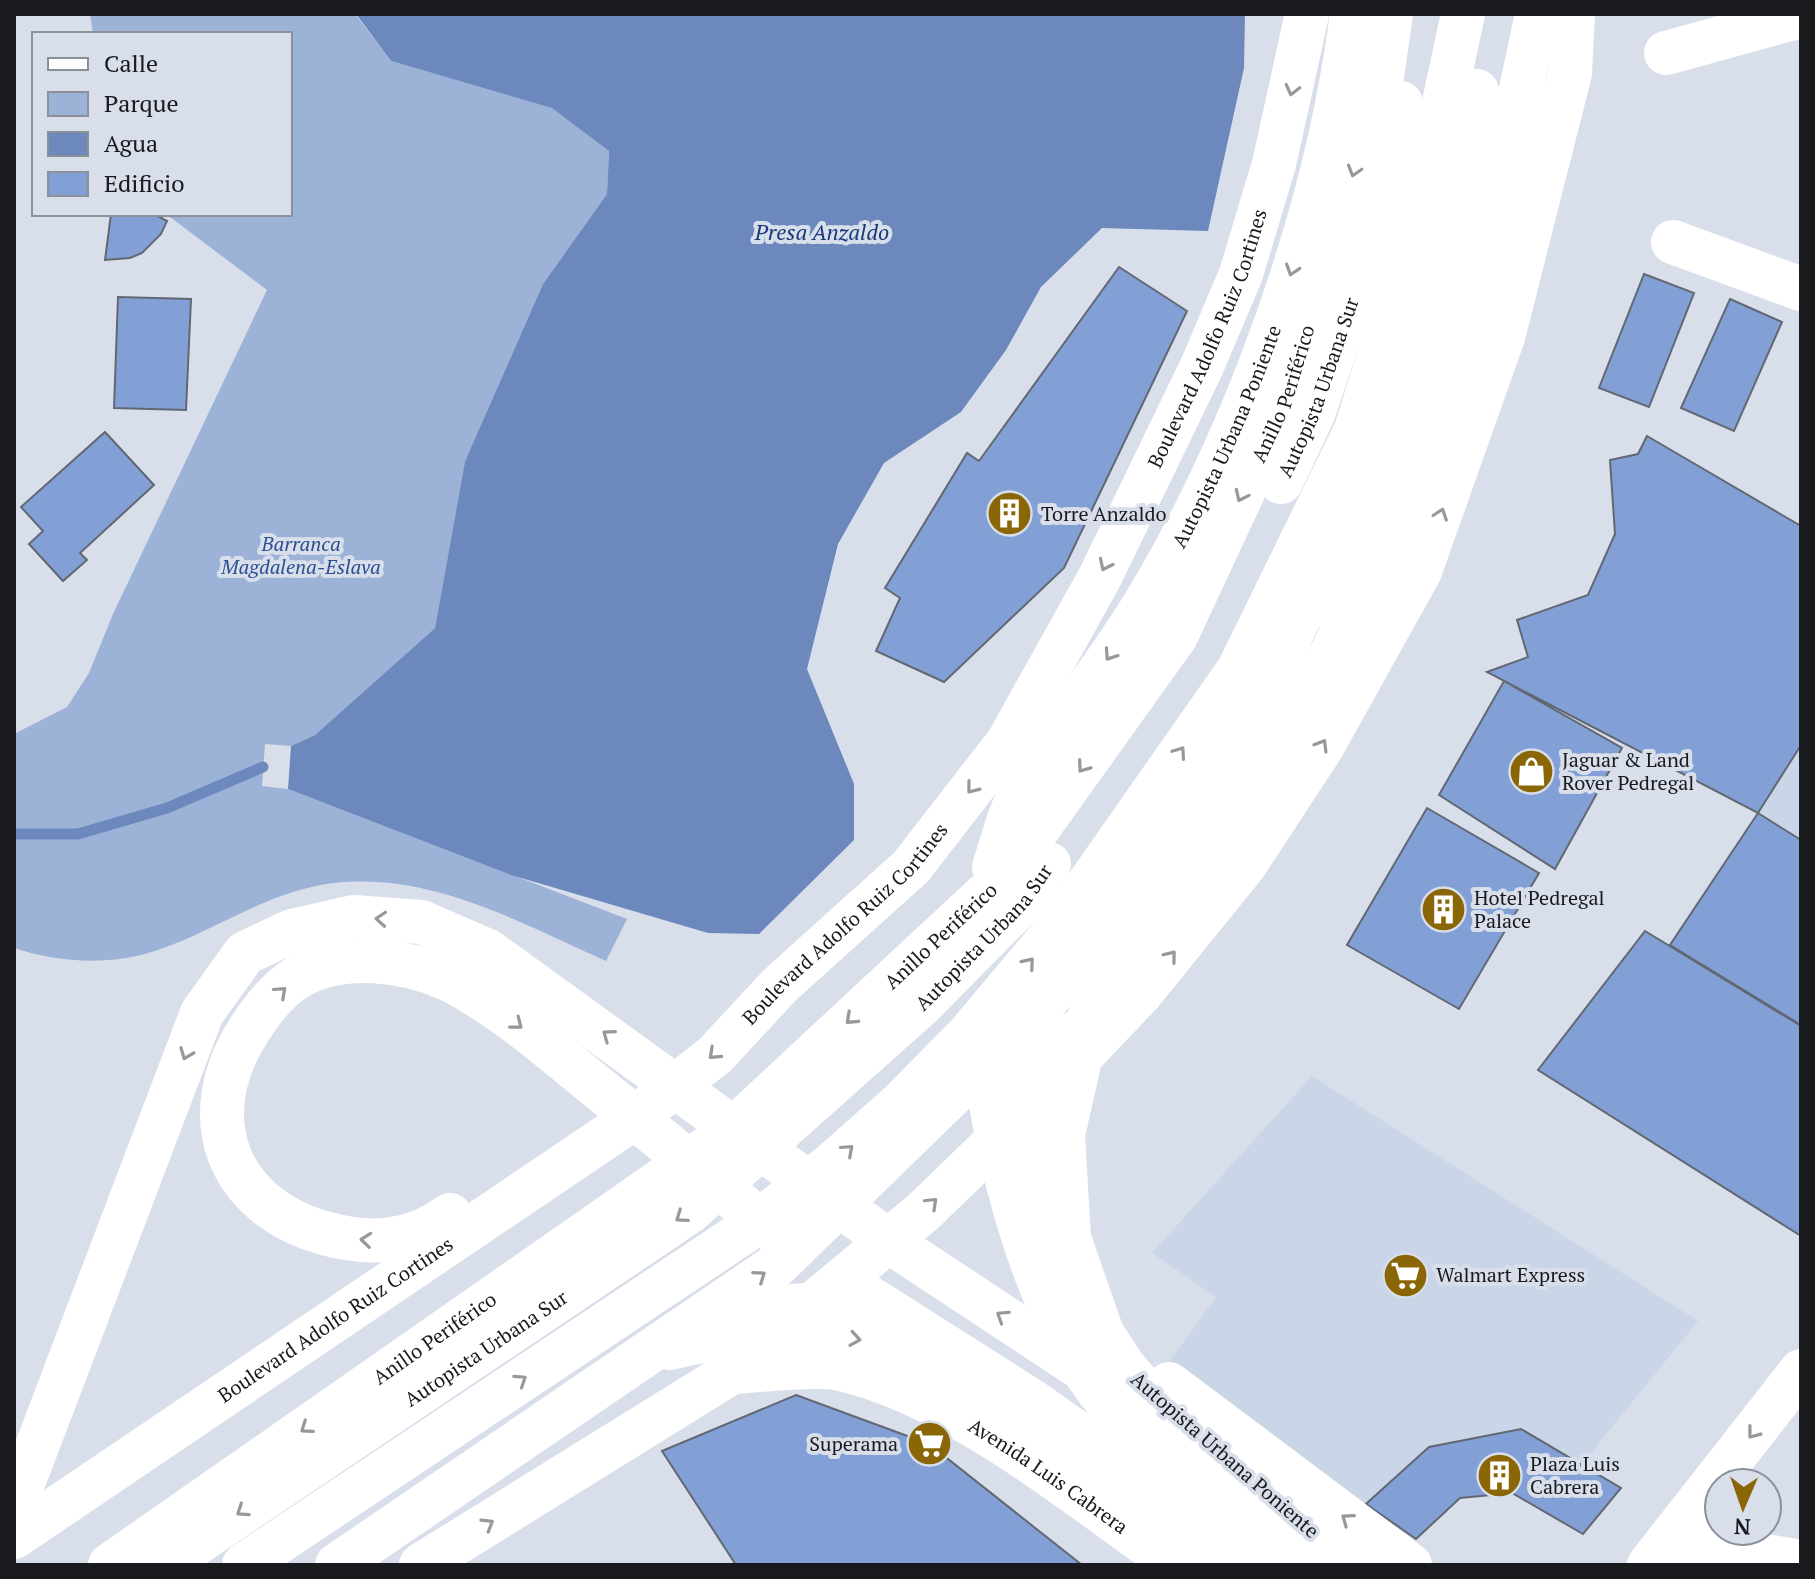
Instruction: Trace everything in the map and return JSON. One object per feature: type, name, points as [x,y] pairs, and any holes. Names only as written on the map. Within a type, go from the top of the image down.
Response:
[{"type":"main road","name":"Boulevard Adolfo Ruiz Cortines","points":[[14,1537],[634,1118],[715,1055],[780,985],[911,867],[1008,742],[1100,577],[1202,366],[1236,287],[1274,164],[1307,14]]},
{"type":"main road","name":"Autopista Urbana Poniente","points":[[1301,1565],[1194,1488],[1106,1401],[1073,1354],[1057,1322],[1007,1176],[990,1094],[977,993],[981,930],[993,872],[1017,799],[1147,600],[1208,484],[1256,372],[1285,292],[1330,141],[1352,14]]},
{"type":"main road","name":"Anillo Periférico","points":[[110,1565],[729,1133],[1002,879],[1176,636],[1285,402],[1381,83],[1391,14]]},
{"type":"main road","name":"Autopista Urbana Sur","points":[[164,1565],[689,1212],[922,1004],[1023,902],[1202,648],[1313,414],[1377,226],[1419,14]]},
{"type":"main road","points":[[244,1565],[748,1229],[831,1165],[901,1103],[968,1035],[1057,929],[1239,669],[1356,430],[1413,247],[1463,14]]},
{"type":"main road","points":[[337,1565],[777,1265],[1038,1011],[1091,944],[1264,688],[1387,435],[1448,251],[1491,14]]},
{"type":"main road","points":[[1114,1390],[1082,1340],[1053,1269],[1024,1147],[1022,1102],[1041,1046],[1222,791],[1323,624],[1394,481],[1437,359],[1481,201],[1517,14]]},
{"type":"main road","name":"Autopista Urbana Poniente","points":[[1354,1565],[1148,1394],[1124,1367],[1102,1333],[1069,1238],[1063,1135],[1091,1010],[1255,774],[1332,652],[1416,490],[1481,278],[1537,14]]},
{"type":"main road","points":[[421,1565],[732,1372],[924,1211],[1044,1095],[1141,993],[1244,866],[1322,747],[1420,571],[1503,337],[1570,73],[1573,14]]},
{"type":"main road","points":[[1666,53],[1801,16]]},
{"type":"main road","points":[[1673,242],[1801,289]]},
{"type":"main road","points":[[14,1507],[202,1013],[245,953],[292,931],[354,917],[421,922],[488,951],[896,1246],[1114,1390],[1361,1565]]},
{"type":"main road","points":[[589,1146],[507,1180],[434,1226],[402,1239],[378,1242],[313,1230],[279,1211],[248,1185],[226,1155],[220,1120],[233,1055],[264,1007],[297,977],[345,961],[395,963],[448,980],[501,1012],[795,1249],[1032,1401],[1150,1484],[1254,1565]]},
{"type":"main road","points":[[923,1125],[1141,993]]},
{"type":"main road","points":[[1044,1095],[1054,1234],[1066,1262],[1107,1322],[1142,1361],[1195,1407],[1410,1565]]},
{"type":"main road","points":[[370,1565],[730,1327],[774,1305],[833,1303],[894,1315]]},
{"type":"main road","points":[[409,1453],[523,1419],[642,1355],[746,1332],[813,1332],[869,1341],[916,1357],[970,1389],[1223,1565]]},
{"type":"main road","name":"Avenida Luis Cabrera","points":[[732,1372],[839,1368],[913,1394],[960,1416],[1176,1565]]},
{"type":"main road","points":[[1660,1552],[1801,1371]]},
{"type":"main road","points":[[1660,1552],[1801,1562]]},
{"type":"shaded area","points":[[1801,745],[1801,840],[1758,813]]},
{"type":"shaded area","name":"Walmart Express","points":[[1312,1076],[1698,1321],[1582,1464],[1521,1429],[1429,1447],[1366,1504],[1166,1366],[1216,1297],[1152,1253]]},
{"type":"green space","name":"Barranca Magdalena-Eslava","points":[[90,14],[355,14],[391,61],[553,108],[609,151],[607,194],[543,284],[465,461],[435,628],[315,735],[291,746],[265,744],[262,786],[288,789],[627,919],[606,961],[474,904],[406,885],[370,882],[334,883],[287,894],[158,950],[123,959],[86,961],[49,957],[14,948],[14,734],[67,707],[89,673],[113,614],[267,290],[169,216],[292,216],[292,32],[93,32]]},
{"type":"water","name":"Presa Anzaldo","points":[[356,14],[1245,14],[1244,68],[1208,231],[1102,228],[1041,287],[1006,350],[961,412],[884,463],[838,544],[807,669],[854,784],[854,840],[759,934],[708,933],[511,875],[288,789],[291,746],[315,735],[435,628],[465,461],[543,284],[607,194],[609,151],[552,108],[391,61]]},
{"type":"building","points":[[111,216],[158,216],[167,221],[161,234],[142,253],[130,258],[105,260]]},
{"type":"building","name":"Torre Anzaldo","points":[[1119,267],[1187,311],[1064,568],[944,682],[876,651],[900,598],[885,588],[967,453],[979,461]]},
{"type":"building","points":[[1644,274],[1694,293],[1649,407],[1599,388]]},
{"type":"building","points":[[118,297],[191,299],[186,410],[114,408]]},
{"type":"building","points":[[1730,299],[1782,322],[1734,431],[1681,408]]},
{"type":"building","points":[[105,432],[154,485],[80,553],[87,560],[63,581],[29,544],[43,531],[21,507]]},
{"type":"building","points":[[1647,436],[1801,526],[1801,745],[1758,813],[1487,672],[1528,657],[1517,620],[1588,595],[1615,534],[1610,460],[1638,454]]},
{"type":"building","name":"Jaguar & Land Rover Pedregal","points":[[1504,681],[1622,748],[1555,869],[1439,795]]},
{"type":"building","name":"Hotel Pedregal Palace","points":[[1427,808],[1539,873],[1459,1009],[1347,945]]},
{"type":"building","points":[[1758,813],[1801,840],[1801,1025],[1670,945]]},
{"type":"building","points":[[1645,931],[1801,1026],[1801,1236],[1538,1070]]},
{"type":"building","points":[[796,1395],[929,1444],[1082,1565],[736,1565],[662,1451]]},
{"type":"building","name":"Plaza Luis Cabrera","points":[[1521,1429],[1621,1488],[1583,1534],[1512,1493],[1460,1498],[1416,1539],[1366,1504],[1429,1447]]},
{"type":"waterway","points":[[14,834],[78,834],[167,808],[263,767]]},
{"type":"place","name":"Torre Anzaldo","points":[[1010,514]]},
{"type":"place","name":"Jaguar & Land Rover Pedregal","points":[[1531,772]]},
{"type":"place","name":"Hotel Pedregal Palace","points":[[1443,909]]},
{"type":"place","name":"Walmart Express","points":[[1405,1275]]},
{"type":"place","name":"Superama","points":[[929,1444]]},
{"type":"place","name":"Plaza Luis Cabrera","points":[[1499,1476]]}]
